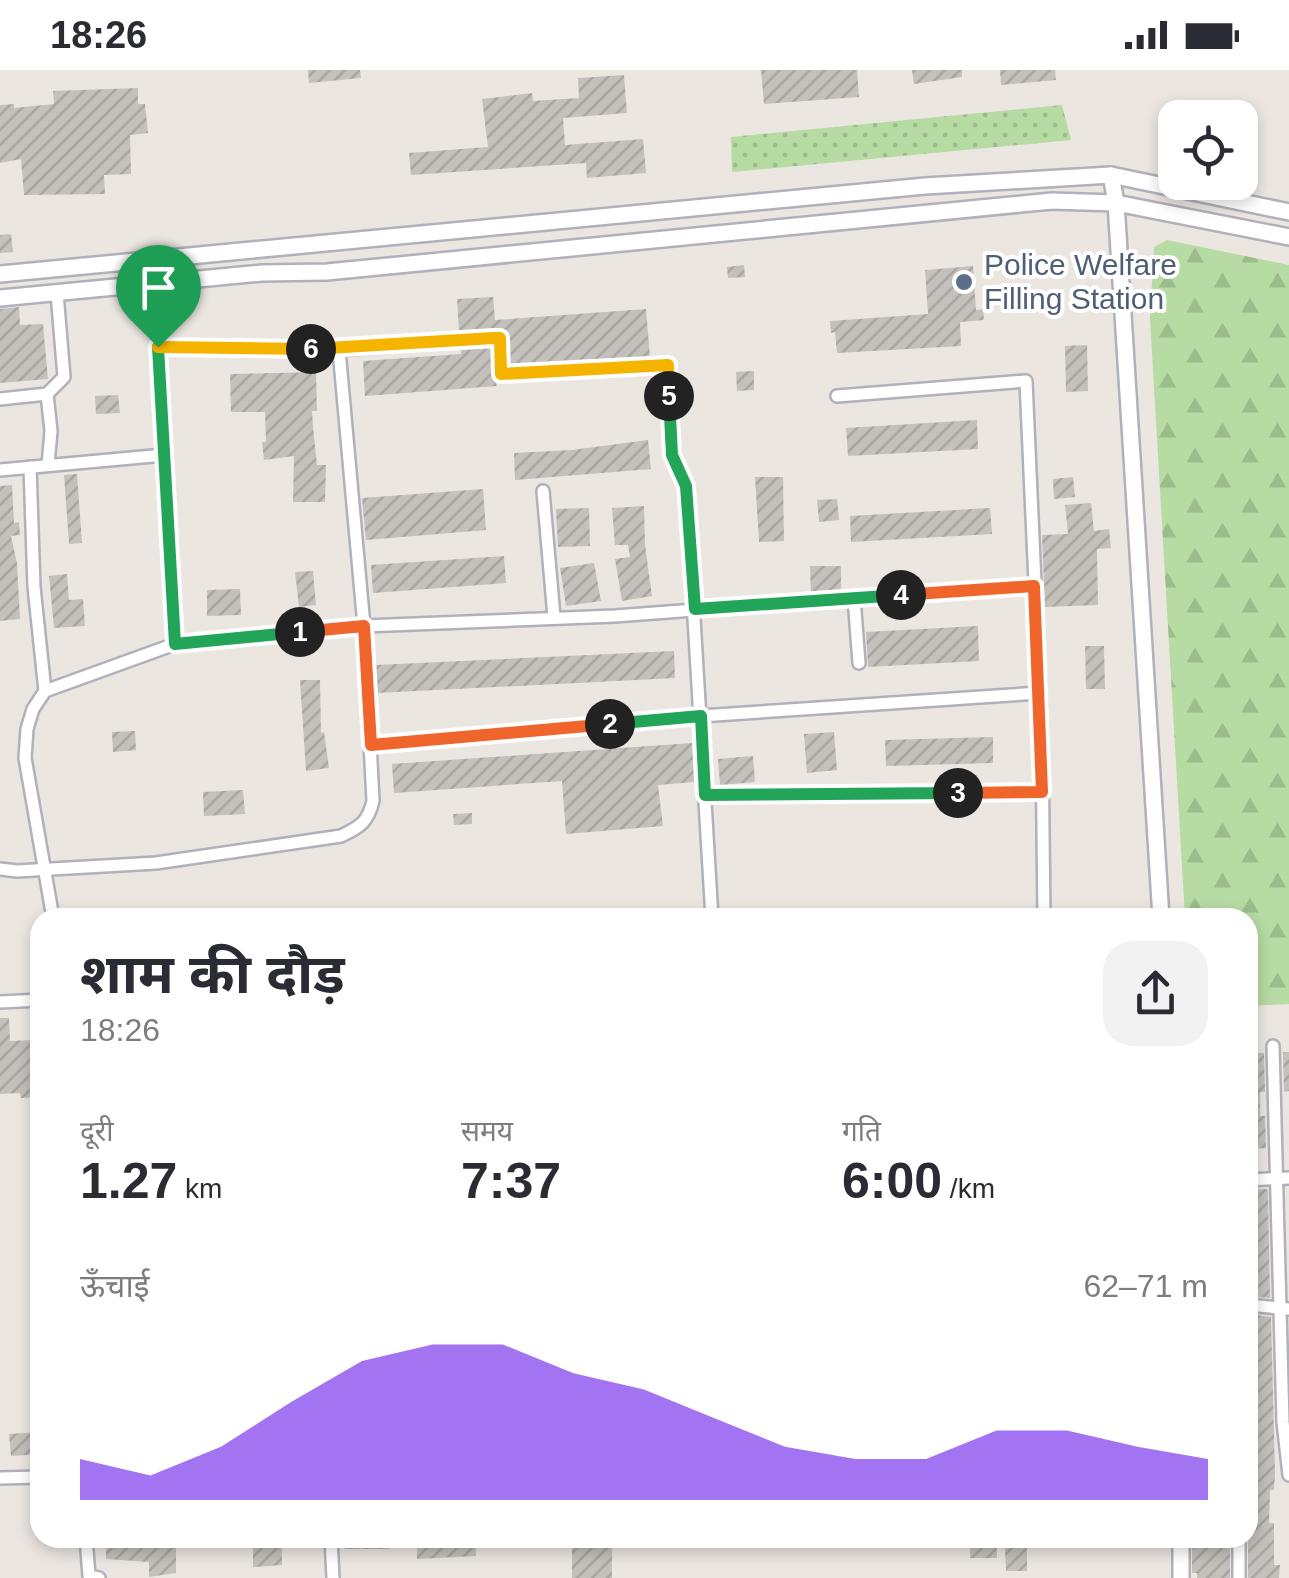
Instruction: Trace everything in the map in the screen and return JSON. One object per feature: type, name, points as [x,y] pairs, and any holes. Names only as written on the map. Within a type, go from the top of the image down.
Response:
[{"type":"main road","points":[[1111,175],[1116,203],[1161,908]]},
{"type":"main road","points":[[0,274],[926,186],[1111,175],[1289,212]]},
{"type":"main road","points":[[0,298],[262,273],[327,272],[1052,201],[1116,203],[1289,237]]},
{"type":"main road","points":[[1180,1548],[1181,1578]]},
{"type":"street","points":[[159,283],[158,347],[175,644]]},
{"type":"street","points":[[0,398],[47,394],[64,377],[57,293]]},
{"type":"street","points":[[158,347],[340,350],[500,338],[501,374],[668,365],[672,455],[686,486],[711,908]]},
{"type":"street","points":[[0,869],[17,872],[156,863],[340,836],[362,826],[369,818],[373,801],[364,626],[340,350]]},
{"type":"street","points":[[837,396],[1026,381],[1040,694],[1044,908]]},
{"type":"street","points":[[47,394],[51,431],[48,465]]},
{"type":"street","points":[[0,470],[164,455]]},
{"type":"street","points":[[30,467],[34,587],[44,691],[26,729],[25,758],[50,908]]},
{"type":"street","points":[[543,491],[554,617]]},
{"type":"street","points":[[44,691],[175,644],[364,626],[1034,586]]},
{"type":"street","points":[[854,598],[859,663]]},
{"type":"street","points":[[371,745],[701,716],[1040,694]]},
{"type":"street","points":[[705,795],[1042,792]]},
{"type":"street","points":[[0,1002],[30,1000]]},
{"type":"street","points":[[1273,1046],[1284,1178],[1283,1422],[1289,1475]]},
{"type":"street","points":[[1258,1179],[1284,1178]]},
{"type":"street","points":[[1258,1306],[1285,1309]]},
{"type":"street","points":[[0,1478],[30,1477]]},
{"type":"street","points":[[87,1548],[89,1576],[99,1578]]},
{"type":"street","points":[[332,1548],[333,1578]]},
{"type":"street","points":[[1239,1548],[1239,1578]]},
{"type":"green space","points":[[1062,105],[1071,140],[732,172],[731,137]]},
{"type":"green space","points":[[1167,240],[1289,265],[1289,1004],[1258,1006],[1258,908],[1184,908],[1150,319],[1154,247]]},
{"type":"building","points":[[308,70],[360,70],[361,78],[309,83]]},
{"type":"building","points":[[761,70],[857,70],[859,97],[764,104]]},
{"type":"building","points":[[912,70],[962,70],[962,77],[914,84]]},
{"type":"building","points":[[1000,70],[1055,70],[1056,80],[1001,85]]},
{"type":"building","points":[[624,75],[627,113],[563,118],[565,145],[643,139],[646,173],[587,178],[586,163],[411,175],[409,153],[488,147],[482,99],[532,93],[533,101],[579,98],[578,78]]},
{"type":"building","points":[[138,88],[138,104],[145,104],[148,133],[130,135],[131,174],[104,175],[105,194],[24,195],[21,159],[0,163],[0,105],[14,104],[14,108],[54,104],[53,91]]},
{"type":"building","points":[[11,234],[13,252],[0,253],[0,235]]},
{"type":"building","points":[[744,265],[745,277],[728,278],[727,267]]},
{"type":"building","points":[[973,266],[976,310],[983,309],[984,320],[960,322],[961,346],[837,353],[830,321],[928,314],[925,270]]},
{"type":"building","points":[[493,297],[495,320],[646,309],[650,357],[510,364],[505,330],[459,331],[457,299]]},
{"type":"building","points":[[19,307],[20,325],[43,324],[48,379],[0,383],[0,309]]},
{"type":"building","points":[[1087,345],[1088,391],[1066,392],[1065,346]]},
{"type":"building","points":[[491,348],[492,374],[497,386],[365,396],[363,361]]},
{"type":"building","points":[[754,371],[754,390],[737,391],[736,372]]},
{"type":"building","points":[[316,372],[317,411],[312,411],[313,427],[317,465],[326,465],[325,502],[293,502],[294,456],[264,460],[265,412],[231,412],[230,374]]},
{"type":"building","points":[[118,395],[120,413],[96,414],[95,396]]},
{"type":"building","points":[[977,420],[978,449],[848,456],[846,428]]},
{"type":"building","points":[[648,440],[651,469],[515,480],[514,453]]},
{"type":"building","points":[[77,474],[82,543],[69,544],[64,475]]},
{"type":"building","points":[[755,477],[783,477],[784,541],[759,542]]},
{"type":"building","points":[[1073,477],[1075,497],[1054,499],[1053,479]]},
{"type":"building","points":[[12,485],[14,523],[19,522],[20,535],[11,536],[17,563],[20,619],[0,621],[0,486]]},
{"type":"building","points":[[483,489],[486,530],[366,540],[362,498]]},
{"type":"building","points":[[837,499],[839,520],[819,522],[817,500]]},
{"type":"building","points":[[1091,503],[1094,531],[1109,529],[1111,548],[1097,549],[1098,605],[1045,607],[1042,535],[1068,534],[1065,505]]},
{"type":"building","points":[[644,506],[652,596],[622,601],[615,559],[630,557],[628,545],[615,545],[612,508]]},
{"type":"building","points":[[589,508],[590,546],[558,547],[556,509]]},
{"type":"building","points":[[990,508],[992,534],[851,542],[850,516]]},
{"type":"building","points":[[504,556],[506,583],[373,593],[371,565]]},
{"type":"building","points":[[594,563],[601,601],[566,606],[560,568]]},
{"type":"building","points":[[810,566],[841,566],[841,590],[811,592]]},
{"type":"building","points":[[313,571],[316,605],[299,607],[295,572]]},
{"type":"building","points":[[67,574],[69,600],[83,599],[85,626],[54,628],[49,576]]},
{"type":"building","points":[[240,589],[241,615],[207,616],[207,590]]},
{"type":"building","points":[[978,626],[979,661],[868,667],[866,632]]},
{"type":"building","points":[[1085,646],[1104,646],[1105,689],[1086,689]]},
{"type":"building","points":[[674,651],[675,678],[377,693],[376,665]]},
{"type":"building","points":[[300,680],[320,680],[321,733],[324,732],[329,768],[306,771]]},
{"type":"building","points":[[135,731],[136,750],[113,752],[112,732]]},
{"type":"building","points":[[834,732],[837,770],[807,773],[804,734]]},
{"type":"building","points":[[993,737],[993,763],[886,766],[885,740]]},
{"type":"building","points":[[692,743],[694,782],[658,785],[663,826],[566,834],[562,781],[394,793],[392,764]]},
{"type":"building","points":[[753,756],[755,782],[720,785],[718,759]]},
{"type":"building","points":[[243,790],[245,814],[204,816],[203,792]]},
{"type":"building","points":[[472,813],[472,824],[454,825],[453,814]]},
{"type":"building","points":[[0,1018],[9,1018],[10,1041],[30,1040],[30,1098],[21,1098],[20,1093],[0,1094]]},
{"type":"building","points":[[1283,1052],[1289,1052],[1289,1091],[1284,1092]]},
{"type":"building","points":[[1258,1053],[1264,1053],[1265,1092],[1260,1092],[1260,1116],[1265,1116],[1266,1148],[1258,1148]]},
{"type":"building","points":[[1258,1189],[1268,1192],[1270,1298],[1258,1297]]},
{"type":"building","points":[[1258,1315],[1271,1317],[1275,1473],[1269,1523],[1274,1523],[1274,1565],[1280,1565],[1279,1578],[1248,1578],[1248,1548],[1258,1548]]},
{"type":"building","points":[[30,1433],[30,1455],[11,1456],[9,1434]]},
{"type":"building","points":[[106,1548],[176,1548],[176,1573],[149,1577],[149,1562],[106,1559]]},
{"type":"building","points":[[253,1548],[282,1548],[282,1565],[253,1567]]},
{"type":"building","points":[[417,1548],[476,1548],[476,1556],[417,1559]]},
{"type":"building","points":[[572,1548],[612,1548],[612,1578],[572,1578]]},
{"type":"building","points":[[970,1548],[997,1548],[997,1558],[970,1558]]},
{"type":"building","points":[[1005,1548],[1027,1548],[1027,1571],[1006,1571]]},
{"type":"building","points":[[1192,1548],[1230,1548],[1230,1578],[1197,1578],[1197,1573],[1192,1573]]},
{"type":"place","name":"Police Welfare Filling Station","points":[[964,282]]},
{"type":"route","points":[[500,338],[501,374],[668,365],[672,455],[686,486],[695,609],[1034,586],[1042,792],[705,795],[701,716],[371,745],[364,626],[175,644],[158,347],[340,350],[500,338]]}]
